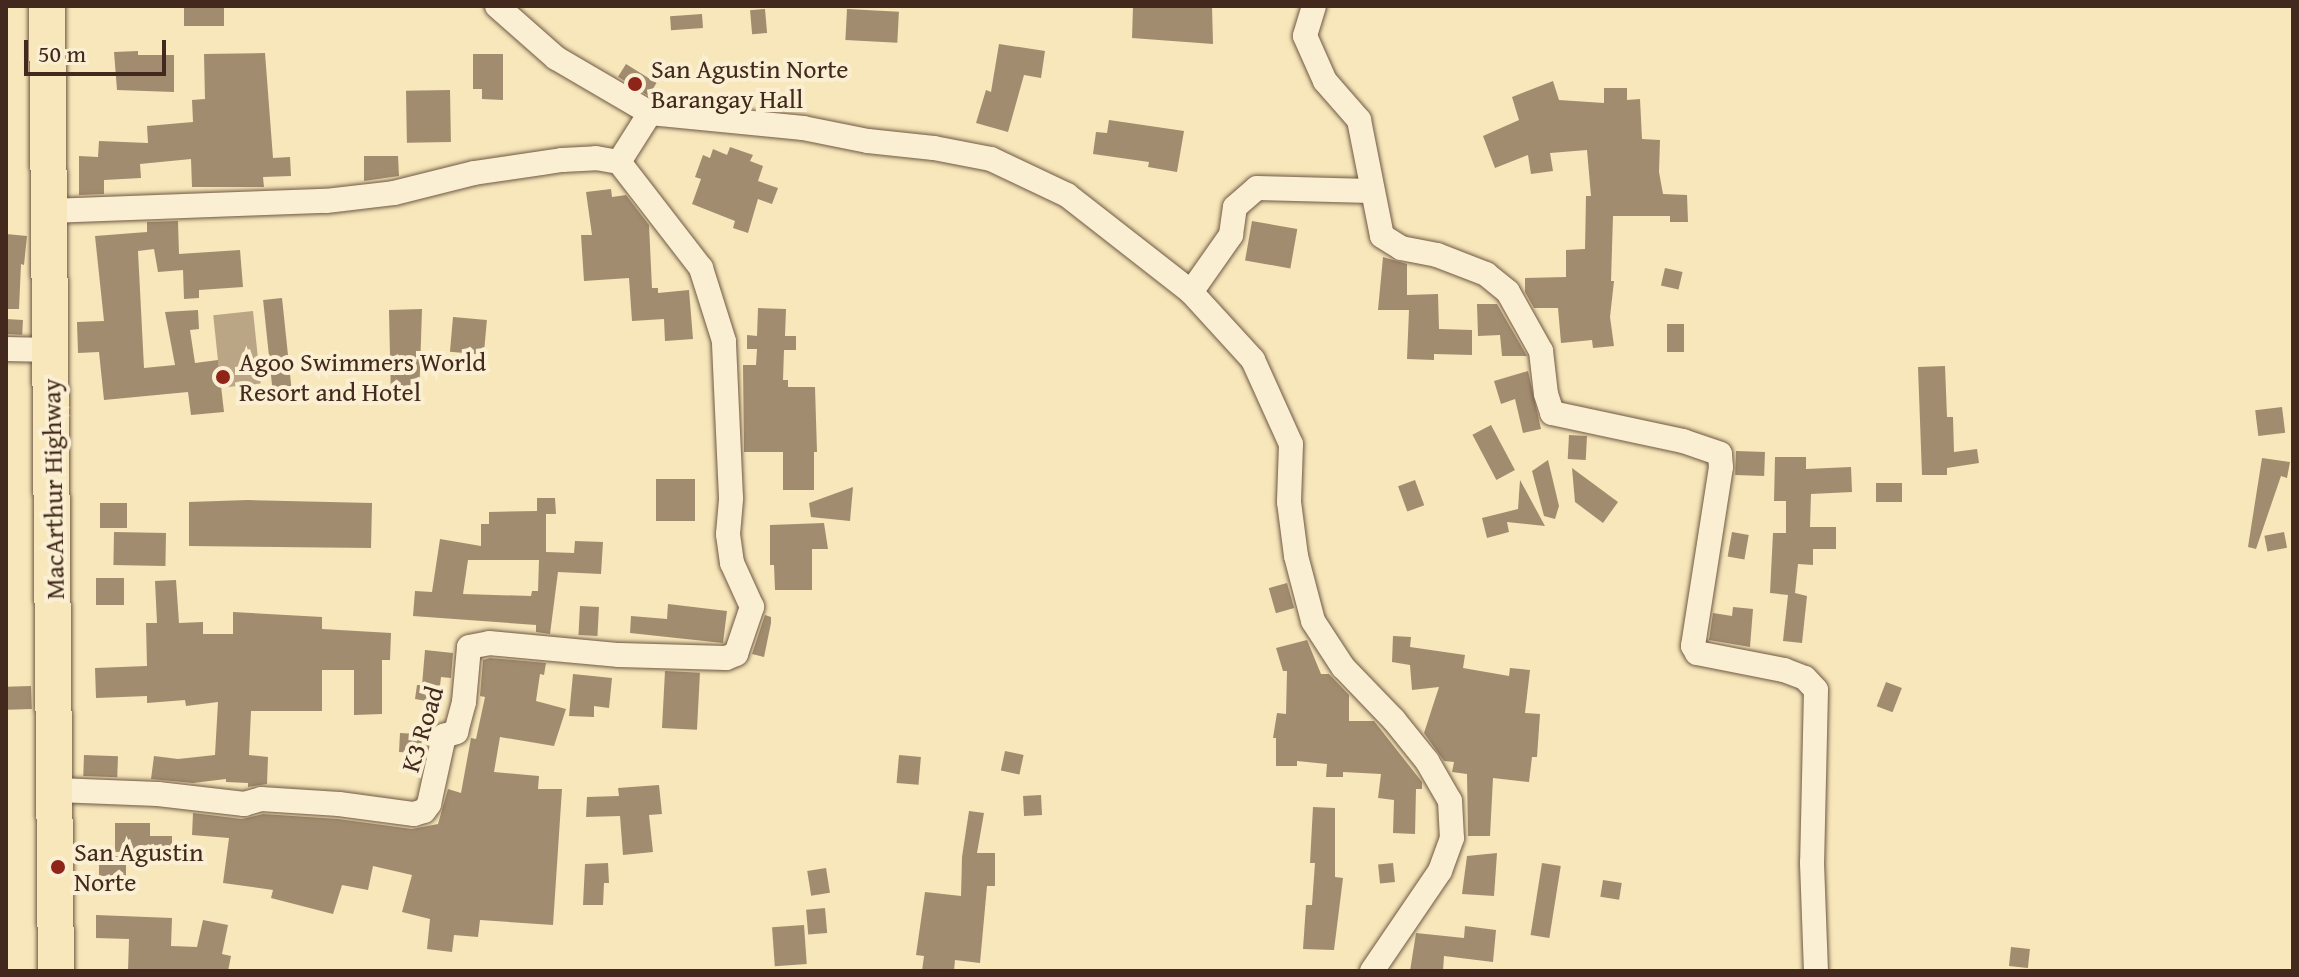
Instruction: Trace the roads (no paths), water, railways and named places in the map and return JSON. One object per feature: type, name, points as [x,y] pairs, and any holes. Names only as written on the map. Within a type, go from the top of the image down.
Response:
[{"type":"highway","name":"MacArthur Highway","points":[[47,6],[57,790],[56,971]]},
{"type":"street","points":[[497,6],[556,58],[650,113],[803,128],[991,159],[1067,195],[1191,292],[1253,360],[1291,444],[1289,502],[1296,556],[1313,621],[1343,667],[1394,720],[1427,761],[1450,801],[1452,838],[1440,871],[1372,971]]},
{"type":"street","points":[[1314,6],[1305,36],[1325,81],[1359,120],[1382,236],[1401,248],[1437,255],[1486,274],[1508,292],[1541,351],[1546,394],[1552,413],[1693,443],[1720,454],[1693,646],[1697,653],[1705,656],[1784,670],[1805,678],[1816,690],[1812,863],[1816,971]]},
{"type":"street","points":[[49,211],[326,201],[394,193],[474,173],[562,160],[596,158],[619,162],[650,113]]},
{"type":"street","name":"K3 Road","points":[[57,790],[158,794],[244,804],[261,799],[339,804],[414,814],[424,811],[429,804],[444,736],[456,732],[464,702],[469,647],[489,643],[619,655],[726,658],[736,654],[752,607],[732,563],[728,534],[731,498],[724,341],[701,268],[619,162]]},
{"type":"street","points":[[1191,292],[1231,235],[1235,207],[1257,188],[1371,191]]},
{"type":"street","points":[[6,349],[51,350]]},
{"type":"place","name":"San Agustin Norte Barangay Hall","points":[[635,84]]},
{"type":"place","name":"Agoo Swimmers World Resort and Hotel","points":[[223,377]]},
{"type":"place","name":"San Agustin Norte","points":[[58,867]]}]
